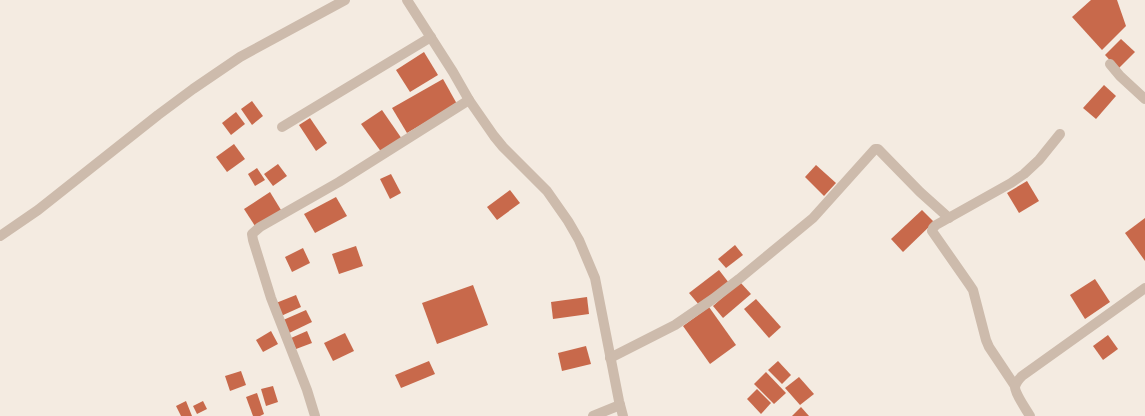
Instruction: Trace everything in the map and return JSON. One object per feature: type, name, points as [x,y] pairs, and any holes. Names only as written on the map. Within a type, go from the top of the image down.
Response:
[{"type":"street","points":[[0,236],[38,210],[193,89],[240,57],[345,0]]},
{"type":"street","points":[[408,0],[469,100],[503,147],[547,192],[568,221],[579,240],[595,278],[610,358],[623,416]]},
{"type":"street","points":[[282,127],[431,37]]},
{"type":"street","points":[[1110,64],[1120,76],[1145,99]]},
{"type":"street","points":[[316,416],[271,298],[252,234],[260,227],[339,182],[469,100]]},
{"type":"street","points":[[1030,416],[1015,386],[989,347],[973,290],[932,231],[933,228],[949,218],[1012,183],[1024,174],[1039,160],[1060,134]]},
{"type":"street","points":[[610,358],[675,325],[739,279],[813,218],[875,149],[878,149],[920,192],[949,218]]},
{"type":"street","points":[[1015,386],[1017,380],[1022,376],[1145,288]]},
{"type":"street","points":[[593,416],[620,405]]},
{"type":"building","points":[[1091,0],[1117,0],[1126,26],[1102,50],[1072,17]]},
{"type":"building","points":[[1121,39],[1135,52],[1118,69],[1105,55]]},
{"type":"building","points":[[424,52],[438,75],[410,92],[396,70]]},
{"type":"building","points":[[443,79],[457,104],[407,133],[392,108]]},
{"type":"building","points":[[1104,85],[1116,96],[1096,119],[1083,108]]},
{"type":"building","points":[[252,101],[263,116],[252,125],[241,109]]},
{"type":"building","points":[[382,110],[402,139],[382,153],[361,124]]},
{"type":"building","points":[[236,112],[245,124],[231,135],[222,123]]},
{"type":"building","points":[[310,118],[327,143],[316,151],[299,125]]},
{"type":"building","points":[[234,144],[245,159],[227,172],[216,157]]},
{"type":"building","points":[[278,164],[287,176],[273,186],[264,174]]},
{"type":"building","points":[[816,165],[836,183],[824,196],[805,177]]},
{"type":"building","points":[[257,168],[265,180],[255,186],[248,174]]},
{"type":"building","points":[[391,174],[401,193],[390,199],[380,179]]},
{"type":"building","points":[[1027,181],[1039,201],[1019,213],[1007,193]]},
{"type":"building","points":[[510,190],[520,203],[497,220],[487,207]]},
{"type":"building","points":[[270,192],[281,210],[255,226],[244,209]]},
{"type":"building","points":[[336,197],[347,216],[315,233],[304,214]]},
{"type":"building","points":[[922,210],[934,222],[903,252],[891,239]]},
{"type":"building","points":[[1145,218],[1145,261],[1125,233]]},
{"type":"building","points":[[735,245],[743,255],[726,268],[718,259]]},
{"type":"building","points":[[356,246],[363,266],[339,274],[332,254]]},
{"type":"building","points":[[303,248],[310,263],[292,272],[285,257]]},
{"type":"building","points":[[719,270],[729,283],[700,306],[689,293]]},
{"type":"building","points":[[1095,279],[1110,302],[1085,319],[1070,295]]},
{"type":"building","points":[[740,282],[751,294],[723,318],[713,306]]},
{"type":"building","points":[[473,285],[488,325],[437,344],[422,303]]},
{"type":"building","points":[[296,295],[301,307],[281,316],[276,303]]},
{"type":"building","points":[[587,297],[589,314],[553,319],[551,302]]},
{"type":"building","points":[[756,299],[781,327],[769,338],[744,309]]},
{"type":"building","points":[[709,307],[736,345],[710,364],[683,326]]},
{"type":"building","points":[[306,310],[312,322],[287,334],[281,321]]},
{"type":"building","points":[[271,331],[278,344],[263,352],[256,340]]},
{"type":"building","points":[[307,331],[312,343],[296,349],[291,338]]},
{"type":"building","points":[[345,333],[354,351],[333,361],[324,343]]},
{"type":"building","points":[[1108,335],[1118,349],[1103,360],[1093,346]]},
{"type":"building","points":[[586,346],[591,364],[562,371],[558,353]]},
{"type":"building","points":[[429,361],[435,374],[401,388],[395,375]]},
{"type":"building","points":[[778,361],[791,375],[782,384],[768,370]]},
{"type":"building","points":[[241,371],[246,385],[230,391],[225,376]]},
{"type":"building","points":[[766,372],[786,393],[774,404],[754,384]]},
{"type":"building","points":[[799,377],[814,394],[800,405],[785,388]]},
{"type":"building","points":[[273,386],[278,402],[266,406],[261,389]]},
{"type":"building","points":[[757,389],[771,403],[761,414],[747,399]]},
{"type":"building","points":[[257,393],[264,414],[260,416],[253,416],[246,397]]},
{"type":"building","points":[[186,401],[192,416],[181,416],[176,406]]},
{"type":"building","points":[[203,401],[207,409],[197,414],[193,406]]},
{"type":"building","points":[[801,407],[809,416],[792,416]]}]
